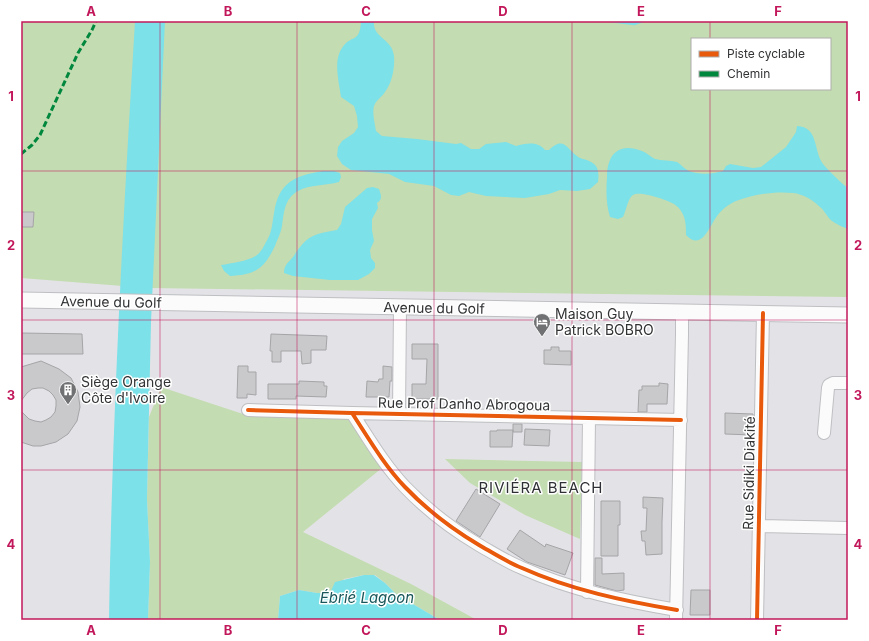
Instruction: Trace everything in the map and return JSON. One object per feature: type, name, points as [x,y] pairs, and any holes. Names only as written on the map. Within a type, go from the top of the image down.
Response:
[{"type":"main road","name":"Avenue du Golf","points":[[21,300],[682,311],[763,320],[848,315]]},
{"type":"street","points":[[399,414],[400,307]]},
{"type":"street","points":[[352,413],[384,461],[405,488],[433,514],[458,532],[521,568],[587,592],[676,615],[682,311]]},
{"type":"street","name":"Rue Sidiki Diakité","points":[[758,619],[763,320]]},
{"type":"street","points":[[824,433],[829,385],[833,383],[848,383]]},
{"type":"street","name":"Rue Prof Danho Abrogoua","points":[[248,410],[680,420]]},
{"type":"street","points":[[587,592],[589,418]]},
{"type":"street","points":[[759,526],[848,528]]},
{"type":"green space","points":[[21,21],[848,21],[848,297],[148,288],[21,278]]},
{"type":"green space","points":[[161,387],[243,414],[349,418],[382,468],[303,532],[411,584],[477,620],[440,620],[396,594],[375,575],[364,575],[344,579],[330,593],[317,593],[299,590],[280,596],[278,620],[148,620],[150,562],[147,499],[149,417]]},
{"type":"green space","points":[[445,459],[582,462],[580,539],[525,515],[470,483]]},
{"type":"water","points":[[135,21],[165,21],[151,322],[147,499],[150,562],[148,620],[109,620],[110,545],[119,320]]},
{"type":"water","points":[[361,21],[374,21],[376,31],[390,45],[394,56],[394,65],[390,84],[384,94],[376,102],[373,109],[376,131],[382,136],[456,144],[461,143],[471,149],[479,149],[486,144],[506,142],[516,146],[535,144],[539,145],[545,150],[549,150],[558,144],[562,144],[578,157],[589,161],[597,167],[598,182],[590,189],[577,191],[560,190],[549,194],[525,198],[486,196],[469,192],[459,196],[451,195],[434,186],[405,182],[389,174],[351,170],[342,164],[337,156],[338,147],[342,141],[354,133],[358,127],[354,106],[341,97],[337,65],[339,53],[342,48],[359,33]]},
{"type":"water","points":[[797,126],[804,127],[809,130],[823,164],[848,188],[848,229],[832,221],[817,204],[811,200],[804,196],[786,192],[757,195],[733,202],[721,211],[705,235],[701,239],[697,240],[686,235],[685,220],[681,210],[671,202],[654,196],[641,194],[633,195],[628,202],[623,217],[618,219],[610,217],[606,187],[609,162],[612,156],[621,149],[627,148],[642,151],[655,159],[677,162],[687,170],[702,174],[723,171],[726,166],[730,164],[753,168],[761,167],[786,147],[796,132]]},
{"type":"water","points":[[323,171],[334,171],[340,173],[341,177],[339,182],[313,186],[293,194],[287,202],[280,234],[275,246],[263,265],[246,274],[230,276],[224,271],[221,265],[249,259],[261,251],[270,235],[276,202],[284,187],[296,178]]},
{"type":"water","points":[[373,187],[379,189],[381,197],[377,203],[378,208],[372,219],[374,241],[370,250],[371,258],[375,263],[375,268],[369,274],[358,280],[330,280],[293,276],[284,273],[287,264],[306,240],[322,233],[337,230],[341,224],[345,207],[367,188]]},
{"type":"water","name":"Ébrié Lagoon","points":[[364,575],[374,575],[396,594],[440,620],[278,620],[280,596],[299,590],[317,593],[330,593],[335,582]]},
{"type":"building","points":[[21,212],[34,212],[33,227],[21,227]]},
{"type":"building","points":[[21,333],[82,334],[83,354],[21,354]]},
{"type":"building","points":[[271,334],[327,336],[326,350],[311,350],[311,363],[302,364],[301,351],[281,351],[281,362],[272,362],[272,351],[270,351]]},
{"type":"building","points":[[412,344],[438,344],[438,399],[412,399],[412,384],[426,384],[427,359],[412,359]]},
{"type":"building","points":[[551,347],[559,347],[559,351],[571,351],[571,365],[544,364],[544,350],[551,350]]},
{"type":"building","name":"Siège Orange Côte d'Ivoire","points":[[41,361],[59,369],[71,378],[78,392],[80,407],[77,421],[68,434],[56,442],[41,446],[33,446],[21,442],[21,411],[29,419],[41,422],[51,417],[55,412],[56,400],[49,391],[43,388],[38,388],[32,389],[21,401],[21,367]]},
{"type":"building","points":[[238,366],[248,366],[248,372],[256,372],[256,395],[247,394],[247,398],[237,398]]},
{"type":"building","points":[[383,366],[392,367],[392,381],[390,381],[389,397],[366,397],[367,381],[378,382],[379,379],[383,379]]},
{"type":"building","points":[[299,381],[324,382],[324,386],[327,386],[326,397],[296,396],[296,399],[268,399],[268,384],[299,384]]},
{"type":"building","points":[[659,383],[668,384],[667,404],[647,404],[647,412],[638,412],[639,390],[642,390],[642,386],[659,386]]},
{"type":"building","points":[[725,413],[753,414],[753,435],[725,434]]},
{"type":"building","points":[[513,424],[522,424],[522,432],[513,432]]},
{"type":"building","points":[[525,429],[550,430],[549,446],[524,445]]},
{"type":"building","points":[[513,430],[512,447],[490,447],[490,431]]},
{"type":"building","points":[[476,489],[500,504],[480,537],[456,521]]},
{"type":"building","points":[[643,497],[663,498],[662,554],[646,555],[645,541],[642,541],[641,531],[646,531],[647,508],[643,508]]},
{"type":"building","points":[[601,501],[620,501],[618,556],[601,556]]},
{"type":"building","points":[[520,530],[545,547],[546,544],[573,553],[565,575],[527,562],[507,549]]},
{"type":"building","points":[[595,558],[602,558],[602,574],[624,573],[624,590],[617,591],[595,585]]},
{"type":"building","points":[[691,590],[710,590],[710,615],[690,615]]},
{"type":"waterway","points":[[610,21],[634,24],[643,21]]},
{"type":"marked path","points":[[21,154],[32,145],[40,135],[78,53],[96,21]]},
{"type":"cycle path","points":[[757,620],[763,313]]},
{"type":"cycle path","points":[[248,410],[681,420]]},
{"type":"cycle path","points":[[352,413],[383,461],[397,479],[422,504],[440,519],[479,545],[516,566],[559,583],[618,599],[677,610]]},
{"type":"place","name":"Maison Guy Patrick BOBRO","points":[[542,337]]},
{"type":"place","name":"Siège Orange Côte d'Ivoire","points":[[68,405]]},
{"type":"district","name":"RIVIÉRA BEACH","points":[[541,488]]}]
